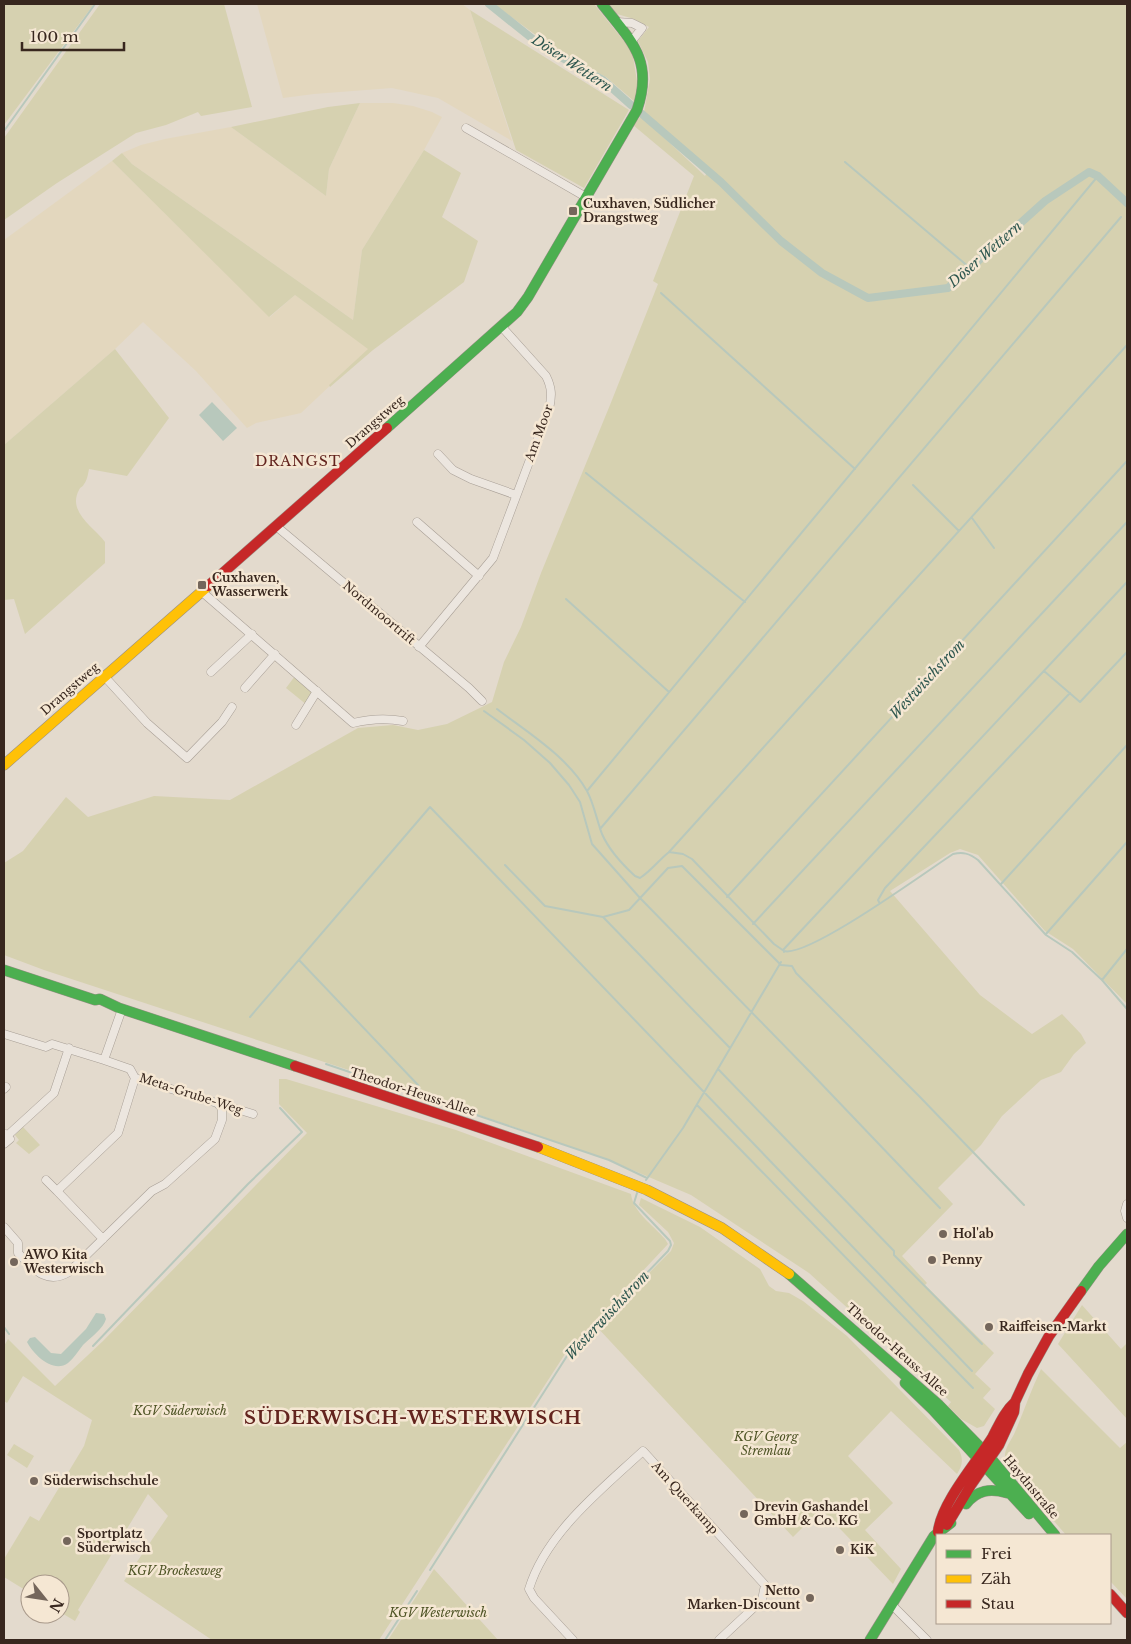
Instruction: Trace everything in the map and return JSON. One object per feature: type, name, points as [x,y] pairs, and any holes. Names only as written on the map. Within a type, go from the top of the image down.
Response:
[{"type":"street","name":"Drangstweg","points":[[4,765],[517,312],[528,297],[637,110],[646,83],[640,57],[602,4]]},
{"type":"street","points":[[616,22],[632,23],[642,28],[631,42]]},
{"type":"street","points":[[466,128],[586,197]]},
{"type":"street","name":"Am Moor","points":[[419,647],[493,558],[549,408],[552,395],[546,376],[502,327]]},
{"type":"street","points":[[438,454],[453,470],[471,479],[516,494]]},
{"type":"street","points":[[417,522],[479,576]]},
{"type":"street","name":"Nordmoortrift","points":[[276,526],[482,701]]},
{"type":"street","points":[[201,591],[353,723],[393,720],[403,722]]},
{"type":"street","points":[[211,672],[252,634]]},
{"type":"street","points":[[245,688],[275,654]]},
{"type":"street","points":[[104,676],[147,724],[187,758],[222,722],[232,707]]},
{"type":"street","points":[[296,725],[317,691]]},
{"type":"street","name":"Theodor-Heuss-Allee","points":[[4,970],[95,1000],[100,999],[121,1008],[552,1151],[646,1190],[693,1214],[783,1273],[849,1324],[939,1405],[974,1440],[984,1458]]},
{"type":"street","points":[[104,1060],[121,1008]]},
{"type":"street","name":"Meta-Grube-Weg","points":[[4,1034],[46,1047],[52,1044],[69,1048],[130,1069],[136,1078],[253,1114]]},
{"type":"street","points":[[4,1144],[10,1139],[5,1134],[54,1093],[69,1048]]},
{"type":"street","points":[[57,1191],[118,1133],[136,1078]]},
{"type":"street","points":[[4,1227],[18,1243],[18,1253],[37,1272],[52,1278],[64,1276],[152,1191],[165,1184],[215,1139],[222,1120],[222,1108],[218,1104]]},
{"type":"street","points":[[46,1180],[103,1239]]},
{"type":"street","points":[[1127,1204],[1124,1212],[1127,1218]]},
{"type":"street","points":[[974,1440],[988,1434],[1004,1411],[1011,1405],[1064,1313],[1099,1266],[1127,1234]]},
{"type":"street","name":"Theodor-Heuss-Allee","points":[[783,1273],[853,1332],[984,1458]]},
{"type":"street","points":[[938,1532],[939,1523],[959,1485],[1007,1429],[1014,1412],[1011,1405]]},
{"type":"street","name":"Am Querkamp","points":[[573,1640],[534,1598],[529,1589],[533,1574],[563,1529],[579,1511],[643,1451],[764,1585],[762,1600],[719,1640]]},
{"type":"street","points":[[947,1525],[984,1458]]},
{"type":"street","name":"Haydnstraße","points":[[984,1458],[1011,1494],[1050,1534]]},
{"type":"street","name":"Haydnstraße","points":[[984,1458],[1054,1534]]},
{"type":"street","points":[[938,1532],[955,1520],[970,1498],[980,1491],[995,1489],[1011,1494]]},
{"type":"street","points":[[870,1640],[936,1535]]},
{"type":"street","points":[[1111,1595],[1127,1613]]},
{"type":"street","points":[[892,1605],[927,1640]]},
{"type":"shaded area","points":[[257,4],[462,4],[470,10],[512,141],[438,98],[392,88],[283,98]]},
{"type":"shaded area","points":[[360,103],[393,103],[413,106],[442,117],[424,150],[362,250],[353,320],[132,164],[122,153],[141,145],[165,139],[231,127],[326,196],[329,169]]},
{"type":"shaded area","points":[[112,161],[270,317],[295,295],[369,349],[301,413],[256,423],[247,428],[196,371],[143,322],[115,349],[4,445],[4,240]]},
{"type":"shaded area","points":[[212,402],[237,428],[223,441],[199,415]]},
{"type":"shaded area","points":[[96,1313],[104,1314],[106,1319],[102,1326],[68,1363],[62,1366],[56,1366],[44,1361],[27,1342],[30,1338],[35,1337],[51,1353],[61,1354],[86,1329]]},
{"type":"green space","points":[[4,4],[94,4],[4,125]]},
{"type":"green space","points":[[100,4],[224,4],[252,107],[201,116],[198,112],[166,125],[136,133],[57,183],[4,220],[4,138]]},
{"type":"green space","points":[[494,4],[594,4],[632,51],[638,87],[635,102],[606,77],[564,56]]},
{"type":"green space","points":[[608,4],[1127,4],[1127,1004],[1073,949],[1045,931],[978,855],[960,849],[950,853],[890,891],[980,995],[1032,1034],[1062,1014],[1081,1034],[1086,1043],[1074,1054],[1061,1072],[1041,1080],[1002,1116],[981,1145],[938,1188],[953,1204],[902,1256],[927,1283],[925,1285],[994,1353],[975,1374],[991,1389],[983,1398],[995,1409],[984,1426],[977,1428],[961,1419],[948,1406],[951,1402],[809,1273],[691,1195],[609,1160],[364,1075],[44,970],[4,955],[4,863],[23,851],[66,797],[88,817],[154,796],[230,800],[358,728],[393,725],[418,730],[447,724],[492,702],[504,662],[521,627],[658,284],[653,281],[694,176],[633,125],[641,116],[705,176],[709,169],[644,112],[650,79],[648,62],[638,41],[649,27],[634,19],[617,14]]},
{"type":"green space","points":[[470,10],[629,110],[584,188],[516,150]]},
{"type":"green space","points":[[360,103],[329,169],[326,196],[231,127],[328,107]]},
{"type":"green space","points":[[424,150],[461,173],[442,217],[478,241],[464,282],[373,350],[330,387],[329,385],[368,349],[295,295],[269,317],[112,161],[122,153],[132,164],[353,320],[362,250]]},
{"type":"green space","points":[[115,349],[169,418],[127,476],[89,469],[86,481],[79,489],[76,505],[83,519],[105,542],[105,563],[25,634],[14,599],[4,600],[4,445]]},
{"type":"green space","points":[[295,676],[310,689],[312,695],[307,705],[286,688]]},
{"type":"green space","points":[[279,1079],[286,1079],[456,1130],[631,1194],[635,1207],[668,1244],[565,1354],[379,1640],[212,1640],[124,1581],[168,1516],[148,1494],[78,1610],[80,1612],[75,1621],[70,1618],[70,1574],[20,1574],[20,1587],[4,1577],[4,1559],[30,1516],[39,1521],[84,1446],[92,1420],[23,1376],[7,1403],[4,1401],[4,1346],[8,1339],[55,1386],[103,1341],[307,1133],[279,1104]]},
{"type":"green space","points":[[23,1127],[40,1145],[29,1154],[16,1143],[19,1140],[15,1135]]},
{"type":"green space","name":"KGV Georg Stremlau","points":[[641,1198],[700,1227],[760,1269],[769,1286],[776,1291],[789,1293],[803,1301],[847,1336],[959,1450],[962,1463],[957,1474],[891,1411],[848,1456],[893,1503],[865,1530],[901,1569],[893,1584],[821,1509],[793,1537],[596,1326],[671,1251],[674,1243],[668,1232],[639,1205]]},
{"type":"green space","points":[[1082,1305],[1121,1349],[1127,1343],[1127,1419],[1058,1344]]},
{"type":"green space","points":[[1041,1369],[1120,1448],[1127,1442],[1127,1599],[1111,1582],[1111,1534],[1065,1534],[1017,1478],[1017,1474],[1006,1459],[1007,1448]]},
{"type":"green space","points":[[14,1444],[34,1456],[27,1468],[7,1455]]},
{"type":"green space","name":"KGV Westerwisch","points":[[434,1569],[498,1640],[388,1640]]},
{"type":"waterway","points":[[4,131],[95,4]]},
{"type":"waterway","name":"Döser Wettern","points":[[489,4],[544,48],[603,80],[631,105]]},
{"type":"waterway","name":"Döser Wettern","points":[[642,114],[721,182],[781,241],[822,273],[868,298],[948,288],[1045,201],[1089,172],[1098,176],[1127,203]]},
{"type":"waterway","points":[[845,162],[970,268]]},
{"type":"waterway","points":[[587,791],[1098,176]]},
{"type":"waterway","points":[[600,829],[1121,217]]},
{"type":"waterway","points":[[661,293],[855,469]]},
{"type":"waterway","points":[[669,852],[1127,345]]},
{"type":"waterway","name":"Westwischstrom","points":[[727,897],[1127,461]]},
{"type":"waterway","points":[[586,473],[745,602]]},
{"type":"waterway","points":[[913,485],[959,531]]},
{"type":"waterway","points":[[972,518],[994,548]]},
{"type":"waterway","points":[[753,924],[1127,522]]},
{"type":"waterway","points":[[783,950],[1127,582]]},
{"type":"waterway","points":[[566,599],[669,692]]},
{"type":"waterway","points":[[1044,671],[1080,702],[1127,652]]},
{"type":"waterway","points":[[879,902],[878,900],[885,888],[1070,693]]},
{"type":"waterway","points":[[497,709],[558,756],[579,779],[594,807],[600,829],[608,846],[635,876],[640,878],[669,852],[683,854],[692,859],[784,952]]},
{"type":"waterway","points":[[484,711],[524,740],[550,763],[569,785],[580,802],[592,844],[640,898],[940,1208]]},
{"type":"waterway","points":[[1001,884],[1127,745]]},
{"type":"waterway","points":[[250,1017],[430,807],[972,1371]]},
{"type":"waterway","points":[[1046,934],[1127,842]]},
{"type":"waterway","points":[[784,951],[797,950],[817,941],[868,911],[953,854],[966,854],[978,860],[1046,935],[1072,952],[1102,980],[1127,1009]]},
{"type":"waterway","name":"Westerwischstrom","points":[[505,865],[545,906],[603,917],[629,910],[668,868],[682,866],[781,965],[792,966],[796,973],[920,1097],[1024,1205]]},
{"type":"waterway","points":[[603,917],[730,1048]]},
{"type":"waterway","points":[[1102,980],[1127,949]]},
{"type":"waterway","points":[[299,960],[418,1085],[420,1090],[418,1094]]},
{"type":"waterway","name":"Westerwischstrom","points":[[646,1180],[683,1128],[781,962]]},
{"type":"waterway","points":[[326,1064],[609,1160],[647,1178]]},
{"type":"waterway","points":[[718,1069],[894,1251],[894,1255],[982,1344]]},
{"type":"waterway","points":[[697,1105],[973,1388]]},
{"type":"waterway","points":[[93,1346],[248,1184],[302,1132],[280,1108]]},
{"type":"waterway","name":"Westerwischstrom","points":[[430,1570],[567,1356],[668,1251],[671,1245],[670,1241],[634,1203],[637,1193]]},
{"type":"waterway","points":[[4,1327],[9,1334]]},
{"type":"waterway","name":"Westerwischstrom","points":[[385,1640],[417,1591]]},
{"type":"traffic: fast","points":[[387,428],[517,312],[528,297],[637,110],[642,93],[643,78],[641,64],[637,52],[630,41],[602,4]]},
{"type":"traffic: fast","points":[[4,970],[95,1000],[100,999],[119,1008],[295,1066]]},
{"type":"traffic: fast","points":[[1081,1291],[1099,1266],[1127,1234]]},
{"type":"traffic: fast","points":[[789,1274],[939,1405],[988,1455],[1054,1534]]},
{"type":"traffic: fast","points":[[905,1383],[933,1410],[1029,1514]]},
{"type":"traffic: fast","points":[[966,1504],[970,1499],[984,1491],[1007,1493]]},
{"type":"traffic: fast","points":[[937,1534],[951,1523]]},
{"type":"traffic: fast","points":[[870,1640],[936,1534]]},
{"type":"traffic: slow","points":[[4,765],[208,586]]},
{"type":"traffic: slow","points":[[538,1147],[647,1190],[722,1228],[789,1274]]},
{"type":"traffic: jam","points":[[208,586],[387,428]]},
{"type":"traffic: jam","points":[[295,1066],[538,1147]]},
{"type":"traffic: jam","points":[[947,1525],[971,1485],[999,1445],[1014,1412],[1015,1402],[1049,1336],[1081,1291]]},
{"type":"traffic: jam","points":[[938,1532],[945,1509],[952,1496],[992,1438],[1005,1414],[1015,1402]]},
{"type":"traffic: jam","points":[[1111,1595],[1127,1613]]},
{"type":"place","name":"Cuxhaven, Südlicher Drangstweg","points":[[573,211]]},
{"type":"place","name":"Cuxhaven, Wasserwerk","points":[[202,585]]},
{"type":"place","name":"Hol'ab","points":[[943,1234]]},
{"type":"place","name":"Penny","points":[[932,1260]]},
{"type":"place","name":"AWO Kita Westerwisch","points":[[14,1262]]},
{"type":"place","name":"Raiffeisen-Markt","points":[[989,1327]]},
{"type":"place","name":"Süderwischschule","points":[[34,1481]]},
{"type":"place","name":"Drevin Gashandel GmbH & Co. KG","points":[[744,1514]]},
{"type":"place","name":"Sportplatz Süderwisch","points":[[67,1541]]},
{"type":"place","name":"KiK","points":[[840,1550]]},
{"type":"place","name":"Netto Marken-Discount","points":[[810,1598]]},
{"type":"district","name":"DRANGST","points":[[298,461]]},
{"type":"district","name":"SÜDERWISCH-WESTERWISCH","points":[[413,1418]]},
{"type":"park label","name":"KGV Süderwisch","points":[[180,1411]]},
{"type":"park label","name":"KGV Brockesweg","points":[[175,1571]]}]
